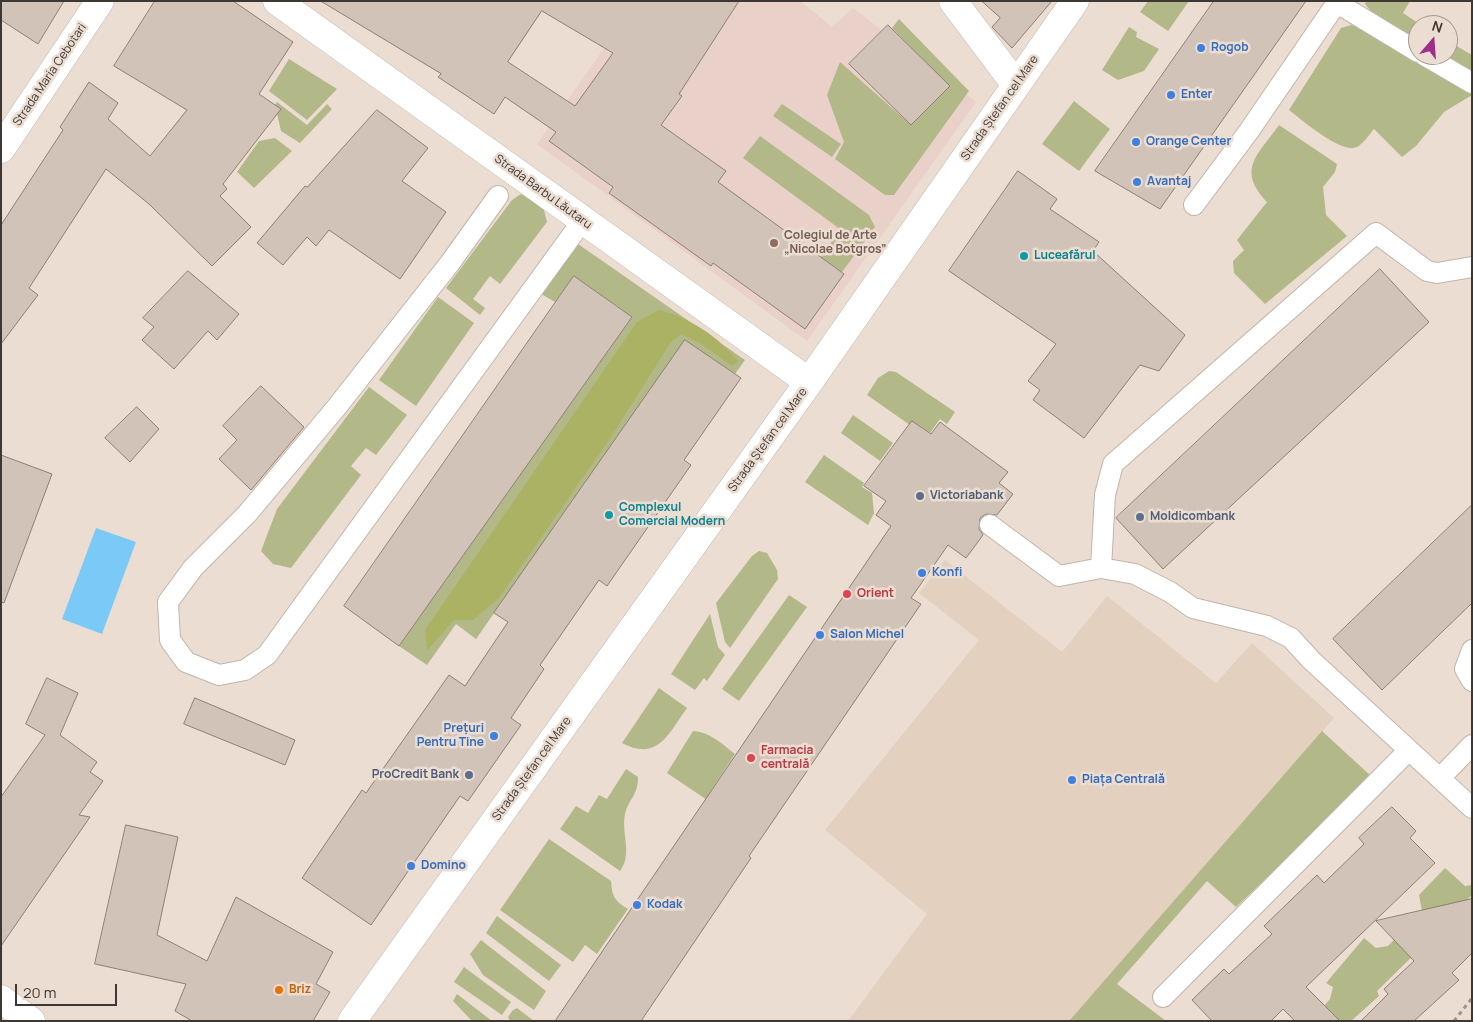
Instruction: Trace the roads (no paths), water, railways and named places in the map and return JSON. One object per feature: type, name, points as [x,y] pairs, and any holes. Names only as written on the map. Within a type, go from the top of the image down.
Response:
[{"type":"street","name":"Strada Maria Cebotari","points":[[1,149],[100,1]]},
{"type":"street","name":"Strada Barbu Lăutaru","points":[[277,1],[809,382]]},
{"type":"street","points":[[953,1],[1016,85]]},
{"type":"street","name":"Strada Ștefan cel Mare","points":[[352,1021],[809,382],[1075,1]]},
{"type":"street","points":[[1,998],[31,1021]]},
{"type":"lane","points":[[1194,205],[1249,131],[1338,2],[1408,46]]},
{"type":"lane","points":[[1441,65],[1472,83]]},
{"type":"lane","points":[[498,196],[450,263],[336,408],[247,514],[193,568],[168,602],[170,640],[186,662],[219,675],[245,670],[267,655],[583,220]]},
{"type":"lane","points":[[1102,568],[1105,495],[1112,464],[1376,233],[1427,271],[1437,273],[1472,267]]},
{"type":"lane","points":[[990,524],[1058,576],[1075,571],[1102,568],[1135,574],[1170,592],[1193,608],[1267,626],[1292,638],[1311,660],[1472,808]]},
{"type":"lane","points":[[1472,650],[1465,669],[1472,681]]},
{"type":"lane","points":[[1440,778],[1472,745]]},
{"type":"lane","points":[[1163,997],[1409,750]]},
{"type":"water","points":[[96,528],[136,542],[102,634],[62,619]]},
{"type":"place","name":"Rogob","points":[[1201,48]]},
{"type":"place","name":"Enter","points":[[1171,95]]},
{"type":"place","name":"Orange Center","points":[[1136,142]]},
{"type":"place","name":"Аvantaj","points":[[1137,182]]},
{"type":"place","name":"Colegiul de Arte „Nicolae Botgros”","points":[[774,243]]},
{"type":"place","name":"Luceafărul","points":[[1024,256]]},
{"type":"place","name":"Victoriabank","points":[[920,496]]},
{"type":"place","name":"Complexul Comercial Modern","points":[[609,515]]},
{"type":"place","name":"Moldicombank","points":[[1140,517]]},
{"type":"place","name":"Konfi","points":[[922,573]]},
{"type":"place","name":"Orient","points":[[847,594]]},
{"type":"place","name":"Salon Michel","points":[[820,635]]},
{"type":"place","name":"Prețuri Pentru Tine","points":[[494,736]]},
{"type":"place","name":"Farmacia centrală","points":[[751,758]]},
{"type":"place","name":"ProCredit Bank","points":[[469,775]]},
{"type":"place","name":"Piața Centrală","points":[[1072,780]]},
{"type":"place","name":"Domino","points":[[411,866]]},
{"type":"place","name":"Kodak","points":[[637,905]]},
{"type":"place","name":"Briz","points":[[279,990]]}]
